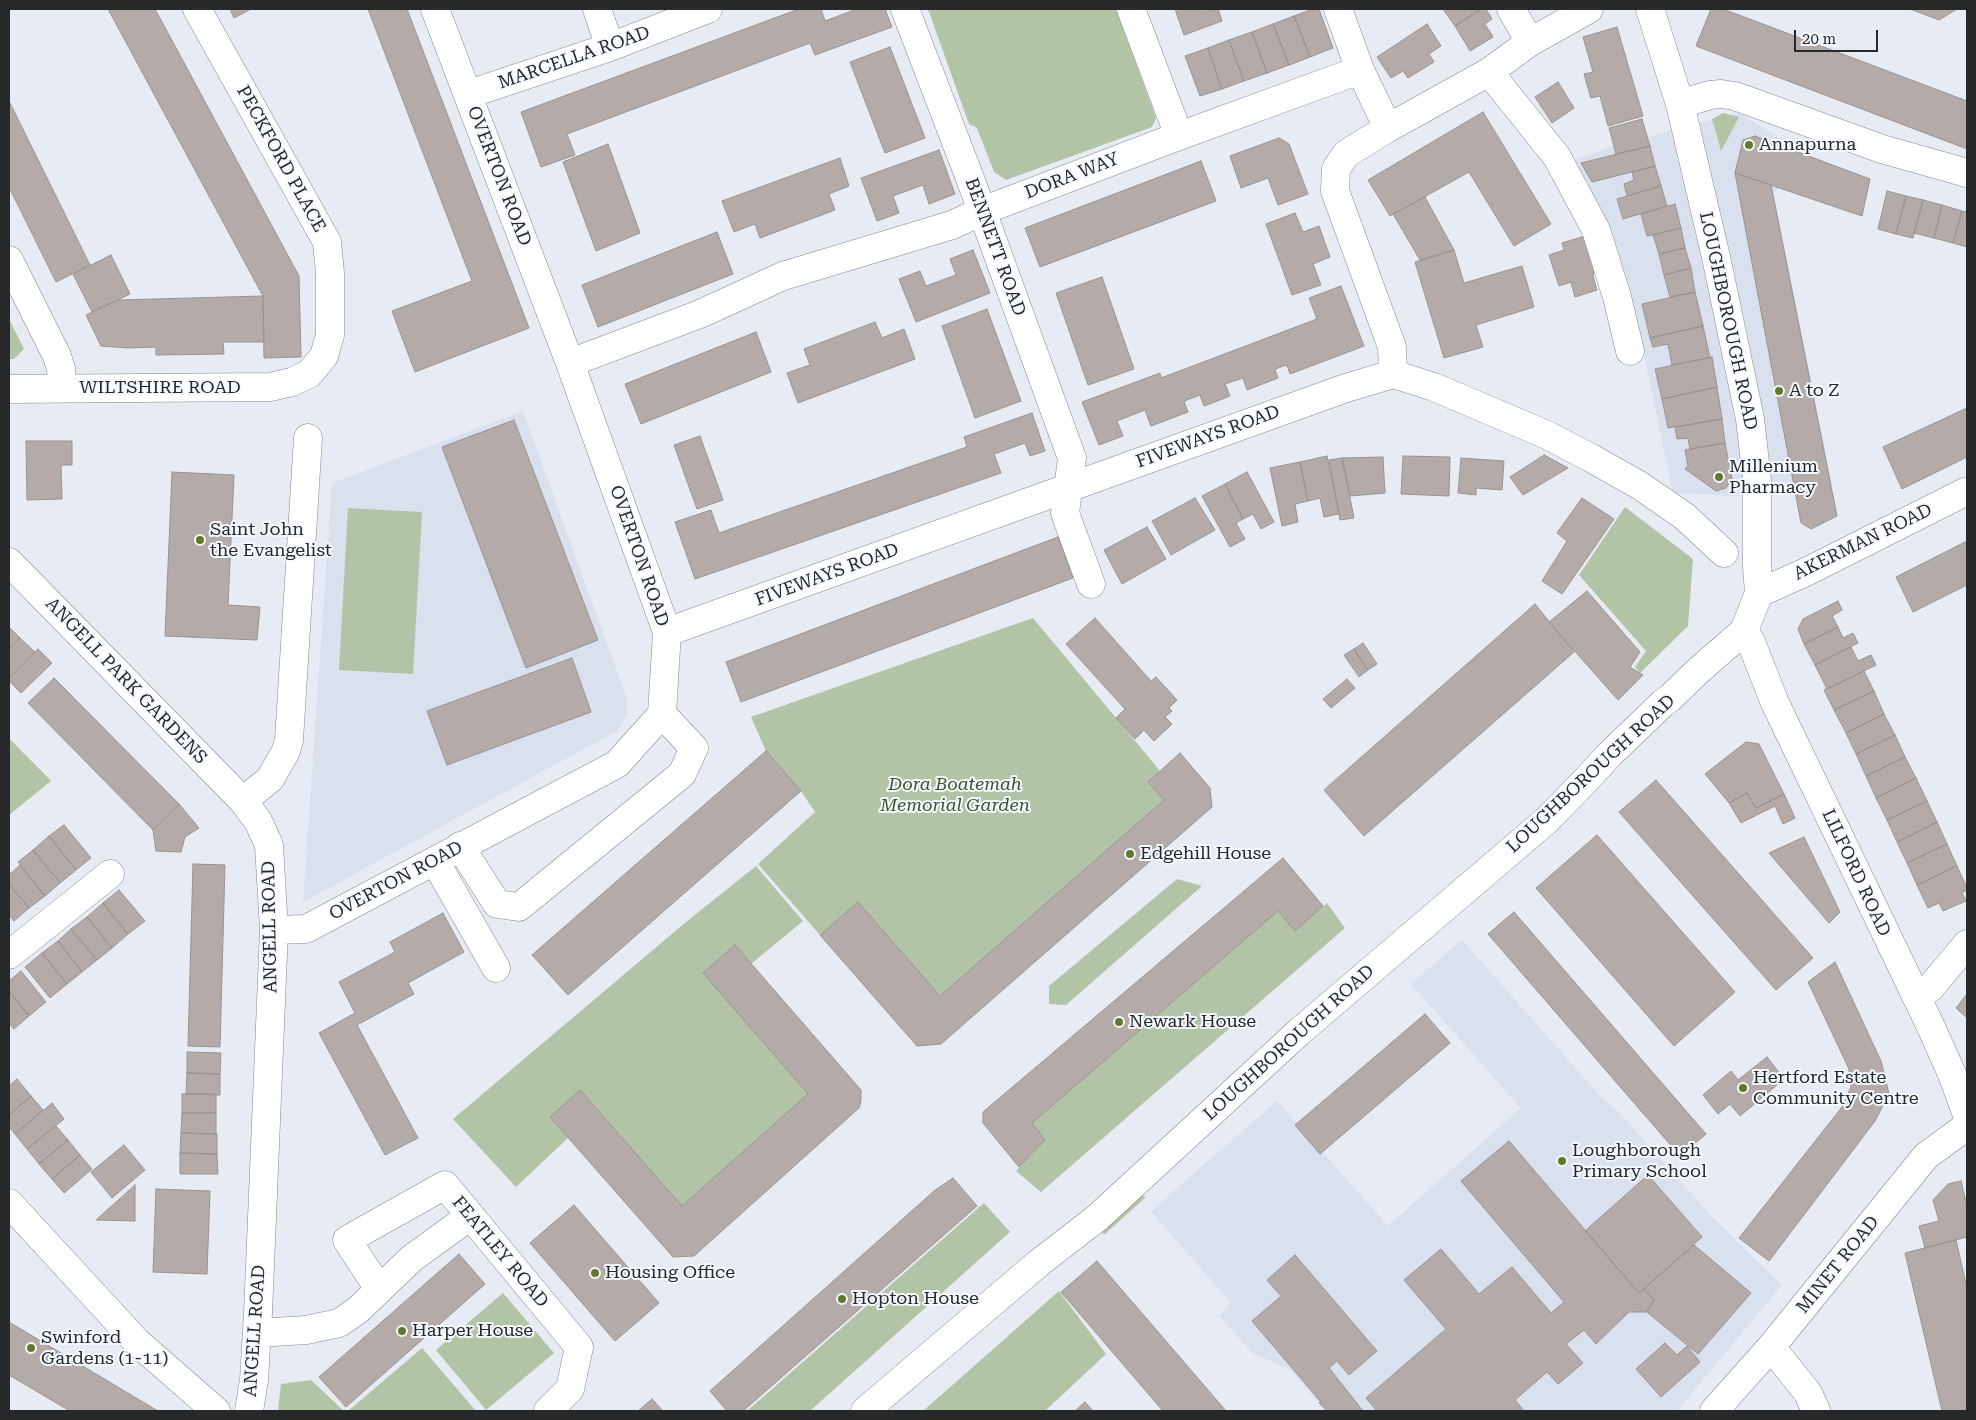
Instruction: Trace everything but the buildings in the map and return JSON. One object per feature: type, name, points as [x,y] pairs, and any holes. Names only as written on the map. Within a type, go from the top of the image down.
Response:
[{"type":"street","name":"PECKFORD PLACE","points":[[197,9],[327,242],[330,273],[330,335],[324,356],[310,374]]},
{"type":"street","name":"OVERTON ROAD","points":[[274,930],[306,929],[616,764],[662,714],[667,632],[570,363],[435,9]]},
{"type":"street","points":[[598,9],[610,46]]},
{"type":"street","name":"MARCELLA ROAD","points":[[469,94],[610,46],[708,9]]},
{"type":"street","name":"BENNETT ROAD","points":[[905,9],[982,211],[1072,458],[1065,512],[1091,584]]},
{"type":"street","points":[[1131,9],[1178,136]]},
{"type":"street","points":[[1338,9],[1360,70],[1388,128]]},
{"type":"street","points":[[1511,9],[1530,42]]},
{"type":"street","points":[[1588,9],[1530,42],[1490,72],[1388,128],[1346,154],[1336,169],[1335,191],[1392,346],[1393,374],[1434,387],[1538,431],[1591,458],[1639,485],[1684,516],[1724,553]]},
{"type":"street","name":"LOUGHBOROUGH ROAD","points":[[865,1411],[1045,1258],[1097,1218],[1299,1032],[1543,823],[1663,703],[1744,631],[1759,593],[1757,566],[1757,480],[1748,412],[1716,257],[1680,104],[1650,9]]},
{"type":"street","name":"DORA WAY","points":[[570,363],[700,314],[783,276],[952,224],[1178,136],[1360,70]]},
{"type":"street","points":[[1490,72],[1557,156],[1596,230],[1617,297],[1630,351]]},
{"type":"street","points":[[1680,104],[1710,95],[1735,96],[1882,149],[1967,173]]},
{"type":"street","points":[[9,260],[57,356],[61,369],[62,388]]},
{"type":"street","name":"WILTSHIRE ROAD","points":[[9,389],[270,387],[292,382],[310,374]]},
{"type":"street","name":"FIVEWAYS ROAD","points":[[667,632],[1346,388],[1393,374]]},
{"type":"street","points":[[243,801],[270,779],[286,751],[289,740],[308,438]]},
{"type":"street","name":"AKERMAN ROAD","points":[[1759,593],[1806,572],[1967,491]]},
{"type":"street","name":"ANGELL PARK GARDENS","points":[[9,562],[243,801]]},
{"type":"street","name":"LILFORD ROAD","points":[[1744,631],[1751,642],[1775,703],[1952,1074],[1967,1115]]},
{"type":"street","points":[[460,846],[497,904],[519,907],[682,774],[694,748],[662,714]]},
{"type":"street","name":"ANGELL ROAD","points":[[243,801],[258,821],[269,844],[274,930],[254,1380],[249,1411]]},
{"type":"street","points":[[435,861],[496,968]]},
{"type":"street","points":[[9,956],[110,874]]},
{"type":"street","points":[[1916,996],[1930,988],[1967,944]]},
{"type":"street","name":"MINET ROAD","points":[[1714,1411],[1771,1347],[1926,1156],[1967,1126]]},
{"type":"street","name":"FEATLEY ROAD","points":[[379,1289],[348,1240],[445,1185],[578,1347],[570,1389],[548,1411]]},
{"type":"street","points":[[9,1203],[137,1342],[216,1411]]},
{"type":"street","points":[[256,1333],[306,1330],[339,1323],[358,1310],[411,1259],[470,1216]]},
{"type":"street","points":[[1771,1347],[1808,1393],[1816,1411]]},
{"type":"shaded area","points":[[1738,113],[1804,152],[1774,194],[1832,485],[1736,496],[1673,493],[1629,293],[1575,160],[1610,147]]},
{"type":"shaded area","points":[[523,411],[628,702],[626,716],[617,731],[303,902],[332,483]]},
{"type":"shaded area","name":"Loughborough Primary School","points":[[1462,940],[1601,1097],[1618,1111],[1714,1219],[1782,1285],[1677,1411],[1326,1411],[1289,1369],[1252,1353],[1219,1315],[1231,1303],[1151,1211],[1277,1101],[1388,1226],[1521,1108],[1411,984]]},
{"type":"green space","points":[[928,9],[1116,9],[1156,118],[1152,127],[1006,180],[994,172],[977,128],[969,124]]},
{"type":"green space","points":[[1723,113],[1739,117],[1721,151],[1712,119]]},
{"type":"green space","points":[[9,319],[24,349],[14,359],[9,359]]},
{"type":"green space","points":[[1625,507],[1693,559],[1688,626],[1640,673],[1635,667],[1646,651],[1579,575]]},
{"type":"green space","points":[[348,508],[422,512],[413,674],[339,670]]},
{"type":"green space","name":"Dora Boatemah Memorial Garden","points":[[1033,618],[1160,771],[1148,782],[1164,800],[940,996],[858,902],[820,935],[758,864],[815,812],[801,791],[766,751],[751,717]]},
{"type":"green space","points":[[9,738],[51,781],[9,815]]},
{"type":"green space","points":[[756,866],[803,921],[751,964],[735,945],[703,973],[808,1094],[682,1206],[580,1090],[550,1117],[568,1138],[516,1187],[453,1119],[686,922]]},
{"type":"green space","points":[[1177,879],[1202,886],[1066,1005],[1049,1004],[1049,986]]},
{"type":"green space","points":[[1327,903],[1345,928],[1041,1192],[1016,1171],[1045,1140],[1032,1123],[1278,911],[1295,931]]},
{"type":"green space","points":[[1137,1195],[1146,1197],[1104,1235],[1100,1229]]},
{"type":"green space","points":[[984,1203],[1010,1232],[810,1411],[747,1411]]},
{"type":"green space","points":[[1059,1291],[1106,1354],[1045,1411],[923,1411]]},
{"type":"green space","points":[[503,1293],[554,1353],[486,1410],[436,1350]]},
{"type":"green space","points":[[422,1348],[476,1411],[348,1411]]},
{"type":"green space","points":[[311,1380],[344,1411],[278,1411],[281,1384]]},
{"type":"place","name":"Annapurna","points":[[1749,145]]},
{"type":"place","name":"A to Z","points":[[1779,391]]},
{"type":"place","name":"Millenium Pharmacy","points":[[1719,477]]},
{"type":"place","name":"Saint John the Evangelist","points":[[200,540]]},
{"type":"place","name":"Edgehill House","points":[[1130,854]]},
{"type":"place","name":"Newark House","points":[[1119,1022]]},
{"type":"place","name":"Hertford Estate Community Centre","points":[[1743,1088]]},
{"type":"place","name":"Loughborough Primary School","points":[[1562,1161]]},
{"type":"place","name":"Housing Office","points":[[595,1273]]},
{"type":"place","name":"Hopton House","points":[[842,1299]]},
{"type":"place","name":"Harper House","points":[[402,1331]]},
{"type":"place","name":"Swinford Gardens (1-11)","points":[[31,1348]]}]
